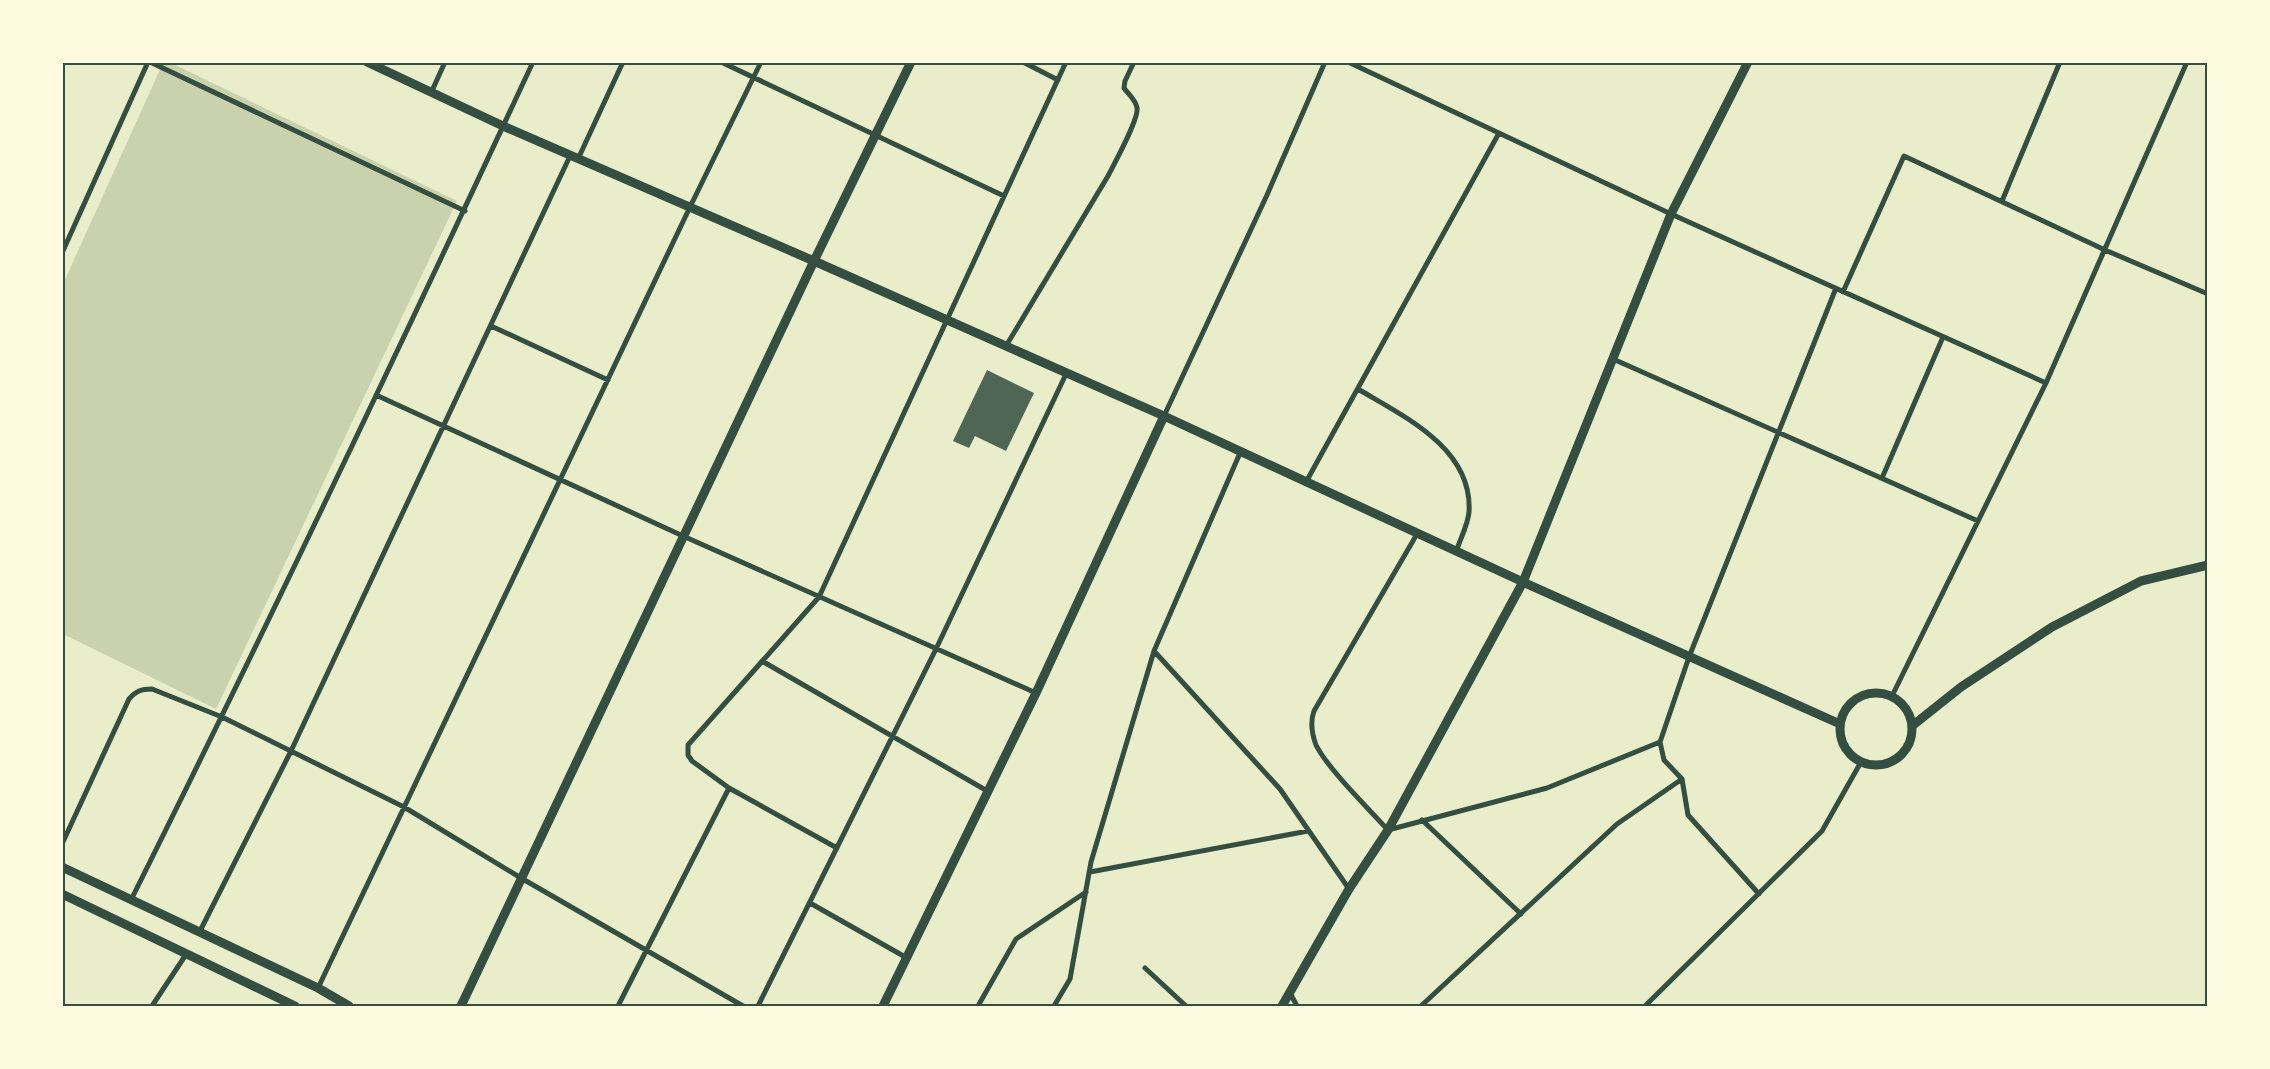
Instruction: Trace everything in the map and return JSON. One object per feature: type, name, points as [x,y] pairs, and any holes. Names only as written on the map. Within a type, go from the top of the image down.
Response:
[{"type":"street","points":[[63,251],[149,62],[465,211]]},
{"type":"street","points":[[367,62],[503,126],[1164,416],[1416,534],[1840,724]]},
{"type":"street","points":[[431,93],[445,62]]},
{"type":"street","points":[[131,901],[222,717],[465,211],[533,62]]},
{"type":"street","points":[[199,933],[291,751],[491,326],[623,62]]},
{"type":"street","points":[[721,62],[1004,196]]},
{"type":"street","points":[[318,988],[761,62]]},
{"type":"street","points":[[461,1006],[814,261],[911,62]]},
{"type":"street","points":[[1023,62],[1058,80]]},
{"type":"street","points":[[837,848],[729,788],[692,761],[688,755],[688,746],[819,597],[1066,62]]},
{"type":"street","points":[[1006,347],[1108,176],[1120,151],[1137,110],[1135,102],[1124,88],[1125,81],[1134,62]]},
{"type":"street","points":[[883,1006],[1036,693],[1267,195],[1325,62]]},
{"type":"street","points":[[1348,62],[1671,214],[2046,383]]},
{"type":"street","points":[[1282,1006],[1349,889],[1388,830],[1523,582],[1671,214],[1748,62]]},
{"type":"street","points":[[2002,202],[2060,62]]},
{"type":"street","points":[[1892,696],[2046,383],[2187,62]]},
{"type":"street","points":[[1305,483],[1499,133]]},
{"type":"street","points":[[1843,292],[1904,156],[2105,250],[2208,294]]},
{"type":"street","points":[[1759,894],[1688,815],[1682,779],[1664,760],[1660,742],[1689,657],[1836,288]]},
{"type":"street","points":[[491,326],[608,380]]},
{"type":"street","points":[[1882,478],[1943,337]]},
{"type":"street","points":[[1613,359],[1779,431],[1978,522]]},
{"type":"street","points":[[758,1006],[936,649],[1066,374]]},
{"type":"street","points":[[1358,389],[1418,424],[1434,437],[1450,456],[1462,475],[1468,496],[1469,514],[1456,552]]},
{"type":"street","points":[[376,395],[443,427],[561,478],[683,536],[1036,693]]},
{"type":"street","points":[[1054,1006],[1070,979],[1090,872],[1154,651],[1240,453]]},
{"type":"street","points":[[1388,830],[1325,758],[1317,746],[1311,720],[1314,711],[1416,534]]},
{"type":"street","points":[[1912,726],[1962,687],[2052,628],[2141,581],[2208,565]]},
{"type":"street","points":[[1154,651],[1280,789],[1349,889]]},
{"type":"street","points":[[762,661],[892,738],[989,792]]},
{"type":"street","points":[[62,844],[134,693],[141,689],[152,689],[222,717],[404,807],[521,878],[743,1006]]},
{"type":"street","points":[[1881,693],[1892,696],[1902,703],[1909,713],[1912,726],[1911,738],[1906,750],[1897,758],[1887,764],[1873,765],[1861,762],[1851,756],[1840,736],[1840,724],[1843,713],[1849,704],[1859,696],[1881,693]]},
{"type":"street","points":[[1388,830],[1547,788],[1660,742]]},
{"type":"street","points":[[1645,1006],[1822,831],[1861,762]]},
{"type":"street","points":[[1421,1006],[1617,824],[1682,779]]},
{"type":"street","points":[[618,1006],[729,788]]},
{"type":"street","points":[[1422,820],[1521,914]]},
{"type":"street","points":[[1090,872],[1308,831]]},
{"type":"street","points":[[62,867],[318,988],[349,1006]]},
{"type":"street","points":[[978,1006],[1016,939],[1086,891]]},
{"type":"street","points":[[62,894],[295,1006]]},
{"type":"street","points":[[810,902],[908,958]]},
{"type":"street","points":[[152,1006],[187,953]]},
{"type":"street","points":[[1145,968],[1186,1006]]},
{"type":"street","points":[[1289,993],[1297,1006]]},
{"type":"green space","points":[[163,63],[171,63],[457,201],[216,709],[63,634],[63,284]]},
{"type":"building","points":[[987,370],[1034,393],[1006,451],[975,436],[969,448],[953,441]]}]
